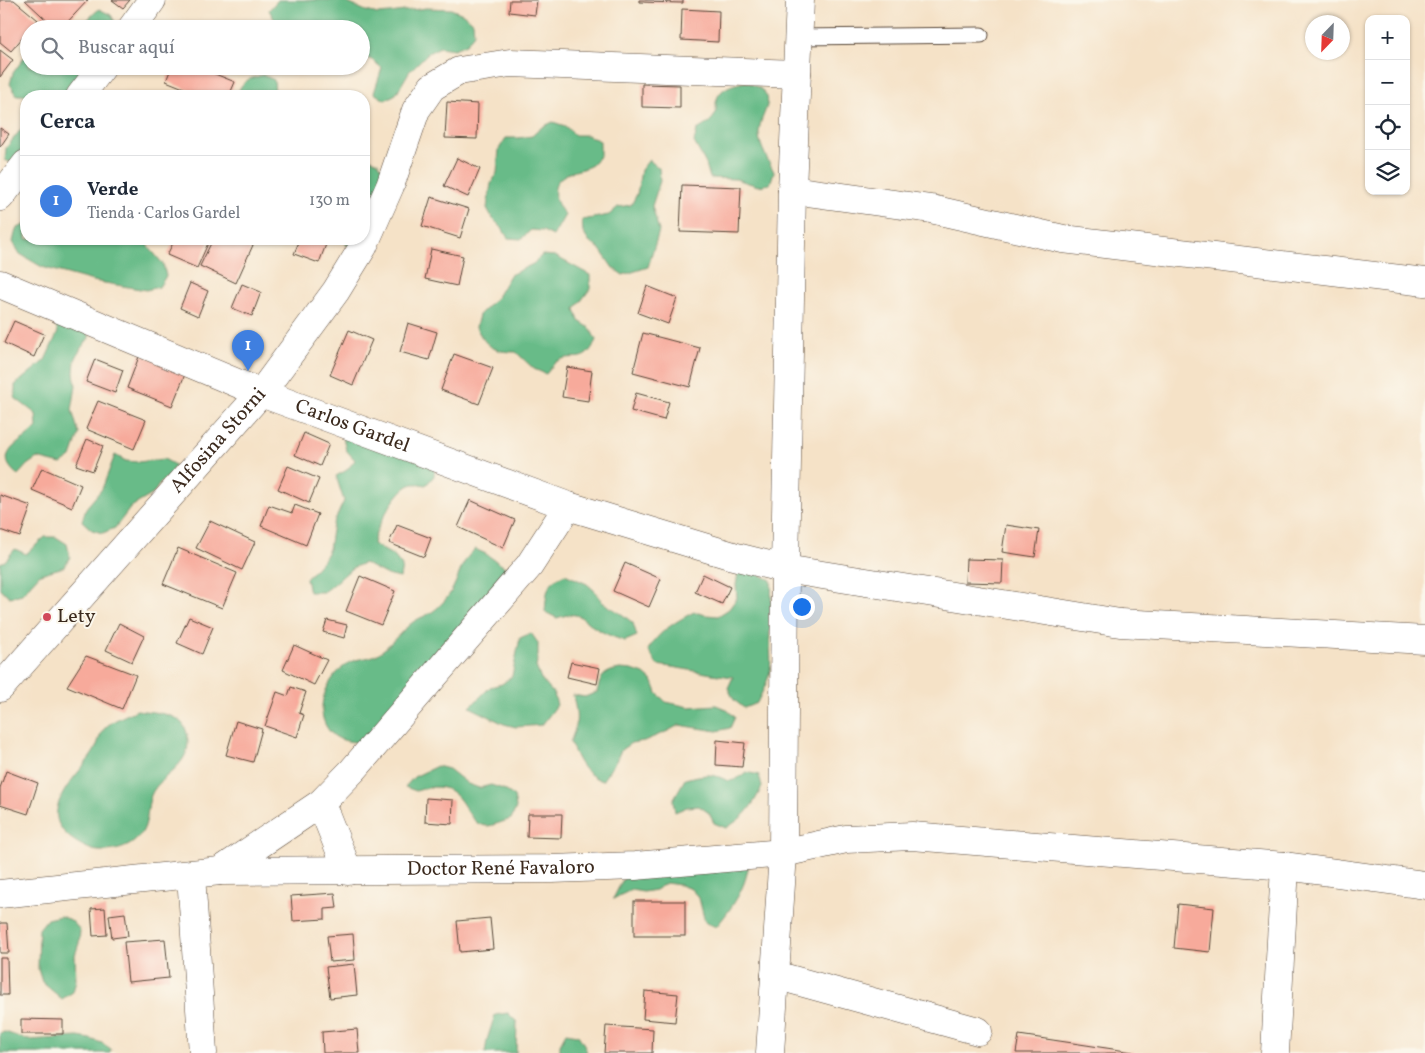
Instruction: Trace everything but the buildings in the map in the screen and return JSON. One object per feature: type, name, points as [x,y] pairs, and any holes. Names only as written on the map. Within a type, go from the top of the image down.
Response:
[{"type":"street","points":[[138,20],[152,0]]},
{"type":"street","points":[[770,1053],[783,853],[785,568],[792,190],[800,0]]},
{"type":"street","name":"Alfosina Storni","points":[[370,231],[390,186],[416,110],[432,87],[459,72],[510,63],[796,74]]},
{"type":"street","points":[[85,90],[96,75]]},
{"type":"street","points":[[0,197],[20,172]]},
{"type":"street","points":[[792,190],[931,209],[1063,239],[1425,282]]},
{"type":"street","name":"Alfosina Storni","points":[[0,688],[261,393],[336,291],[364,245]]},
{"type":"street","name":"Carlos Gardel","points":[[0,284],[261,393],[568,506],[733,556],[785,568],[1120,624],[1425,640]]},
{"type":"street","name":"Doctor René Favaloro","points":[[220,871],[321,803],[354,770],[529,566],[568,506]]},
{"type":"street","points":[[321,803],[348,871]]},
{"type":"street","name":"Doctor René Favaloro","points":[[0,894],[220,871],[552,870],[635,866],[783,853],[846,839],[912,836],[1285,866],[1425,886]]},
{"type":"street","points":[[1275,1053],[1285,866]]},
{"type":"street","points":[[191,875],[202,1053]]},
{"type":"street","points":[[775,975],[978,1031]]},
{"type":"lane","points":[[798,37],[981,34]]},
{"type":"green space","points":[[278,0],[341,0],[378,14],[426,8],[451,9],[463,14],[473,22],[474,34],[466,44],[454,49],[440,47],[428,53],[409,72],[396,94],[385,100],[374,93],[382,68],[370,59],[370,20],[275,20],[269,10]]},
{"type":"green space","points":[[99,9],[111,15],[114,20],[87,20]]},
{"type":"green space","points":[[20,63],[20,75],[90,75],[79,90],[20,90],[20,95],[17,95],[10,84],[13,73]]},
{"type":"green space","points":[[263,75],[274,80],[275,90],[240,90],[246,81]]},
{"type":"green space","points":[[746,82],[758,87],[765,93],[767,99],[759,135],[763,150],[774,172],[770,184],[758,186],[736,179],[710,178],[706,164],[694,142],[697,130],[709,122],[715,115],[717,98],[723,90]]},
{"type":"green space","points":[[553,122],[565,126],[575,135],[587,135],[600,141],[600,156],[587,168],[562,177],[555,186],[555,197],[565,215],[553,236],[543,231],[531,230],[521,239],[508,238],[487,208],[491,184],[497,173],[499,149],[506,138],[532,136],[542,127]]},
{"type":"green space","points":[[20,130],[20,165],[5,160],[6,148]]},
{"type":"green space","points":[[370,158],[378,162],[392,183],[370,227]]},
{"type":"green space","points":[[649,160],[659,168],[660,181],[652,206],[659,231],[648,267],[623,275],[613,268],[599,248],[589,242],[583,232],[582,220],[609,215],[618,207],[631,205],[637,194],[641,170]]},
{"type":"green space","points":[[20,227],[20,245],[147,245],[163,264],[166,276],[159,287],[146,290],[93,281],[42,267],[20,254],[13,242],[16,229]]},
{"type":"green space","points":[[542,255],[555,256],[590,275],[590,289],[575,309],[579,321],[590,328],[596,340],[592,349],[587,354],[562,359],[556,362],[546,374],[534,369],[516,352],[502,351],[487,344],[476,327],[479,315],[497,297],[510,275],[533,264]]},
{"type":"green space","points":[[53,320],[89,327],[89,338],[75,360],[76,386],[72,410],[79,434],[71,457],[61,464],[37,458],[18,475],[9,465],[8,456],[13,447],[37,427],[36,414],[15,398],[15,385],[45,360],[58,332]]},
{"type":"green space","points":[[343,437],[435,465],[434,476],[426,485],[410,485],[404,489],[387,511],[375,537],[373,544],[394,556],[402,566],[400,578],[387,575],[364,563],[352,568],[323,592],[309,592],[306,579],[323,560],[329,549],[333,524],[344,501],[336,476],[347,470],[355,460],[346,450]]},
{"type":"green space","points":[[115,455],[126,461],[138,462],[164,459],[175,465],[169,476],[160,483],[153,494],[131,507],[115,528],[103,533],[92,530],[82,521],[86,508],[102,489]]},
{"type":"green space","points":[[45,537],[56,537],[67,544],[70,557],[64,567],[40,574],[22,594],[10,597],[0,589],[0,563],[5,561],[15,549],[26,554]]},
{"type":"green space","points":[[475,549],[506,568],[506,581],[477,620],[445,640],[371,741],[361,742],[340,739],[331,733],[322,715],[322,705],[324,694],[335,676],[350,662],[376,655],[413,622],[431,613],[438,607],[450,594],[464,563]]},
{"type":"green space","points":[[750,570],[771,580],[771,665],[768,679],[757,703],[744,708],[734,700],[728,688],[733,677],[657,665],[648,650],[662,632],[694,612],[718,616],[729,609],[737,598],[736,585],[738,573]]},
{"type":"green space","points":[[565,574],[587,584],[596,592],[602,602],[633,623],[637,636],[625,641],[602,632],[576,615],[557,618],[545,612],[550,585],[558,577]]},
{"type":"green space","points":[[531,633],[538,643],[536,667],[541,679],[554,694],[557,705],[542,725],[516,727],[504,724],[470,707],[490,687],[502,684],[512,676],[520,638]]},
{"type":"green space","points":[[620,669],[644,674],[653,682],[657,693],[666,702],[689,707],[716,705],[726,709],[735,717],[730,728],[717,731],[679,725],[644,741],[631,743],[621,750],[602,781],[595,778],[582,766],[570,742],[575,729],[576,719],[573,695],[585,697],[597,692],[600,682],[606,673]]},
{"type":"green space","points":[[137,710],[168,715],[180,721],[187,734],[188,744],[186,753],[180,763],[153,791],[146,822],[143,830],[134,842],[114,850],[91,850],[68,836],[60,826],[57,815],[58,804],[70,782],[93,753],[104,729],[115,720]]},
{"type":"green space","points":[[437,766],[449,769],[468,784],[479,788],[491,785],[503,789],[514,796],[516,808],[511,819],[488,826],[479,824],[472,818],[455,794],[446,789],[433,787],[416,791],[405,787],[414,777]]},
{"type":"green space","points":[[746,772],[759,775],[762,787],[747,811],[726,828],[714,823],[709,813],[699,806],[687,807],[675,812],[673,800],[685,779],[709,775],[731,781]]},
{"type":"green space","points":[[749,861],[748,871],[738,897],[716,927],[705,922],[699,898],[691,889],[680,885],[666,883],[655,890],[643,892],[631,890],[613,899],[624,877]]},
{"type":"green space","points":[[60,916],[71,920],[80,930],[79,943],[75,955],[76,980],[73,992],[62,999],[42,982],[38,969],[39,929],[47,919]]},
{"type":"green space","points":[[508,1013],[517,1022],[516,1053],[485,1053],[495,1015]]},
{"type":"green space","points":[[5,1032],[28,1040],[78,1037],[102,1043],[111,1049],[110,1053],[0,1053],[0,1033]]},
{"type":"green space","points":[[566,1033],[578,1035],[587,1053],[560,1053],[560,1044]]},
{"type":"place","name":"Verde","points":[[248,371]]},
{"type":"place","name":"Lety","points":[[47,617]]}]
